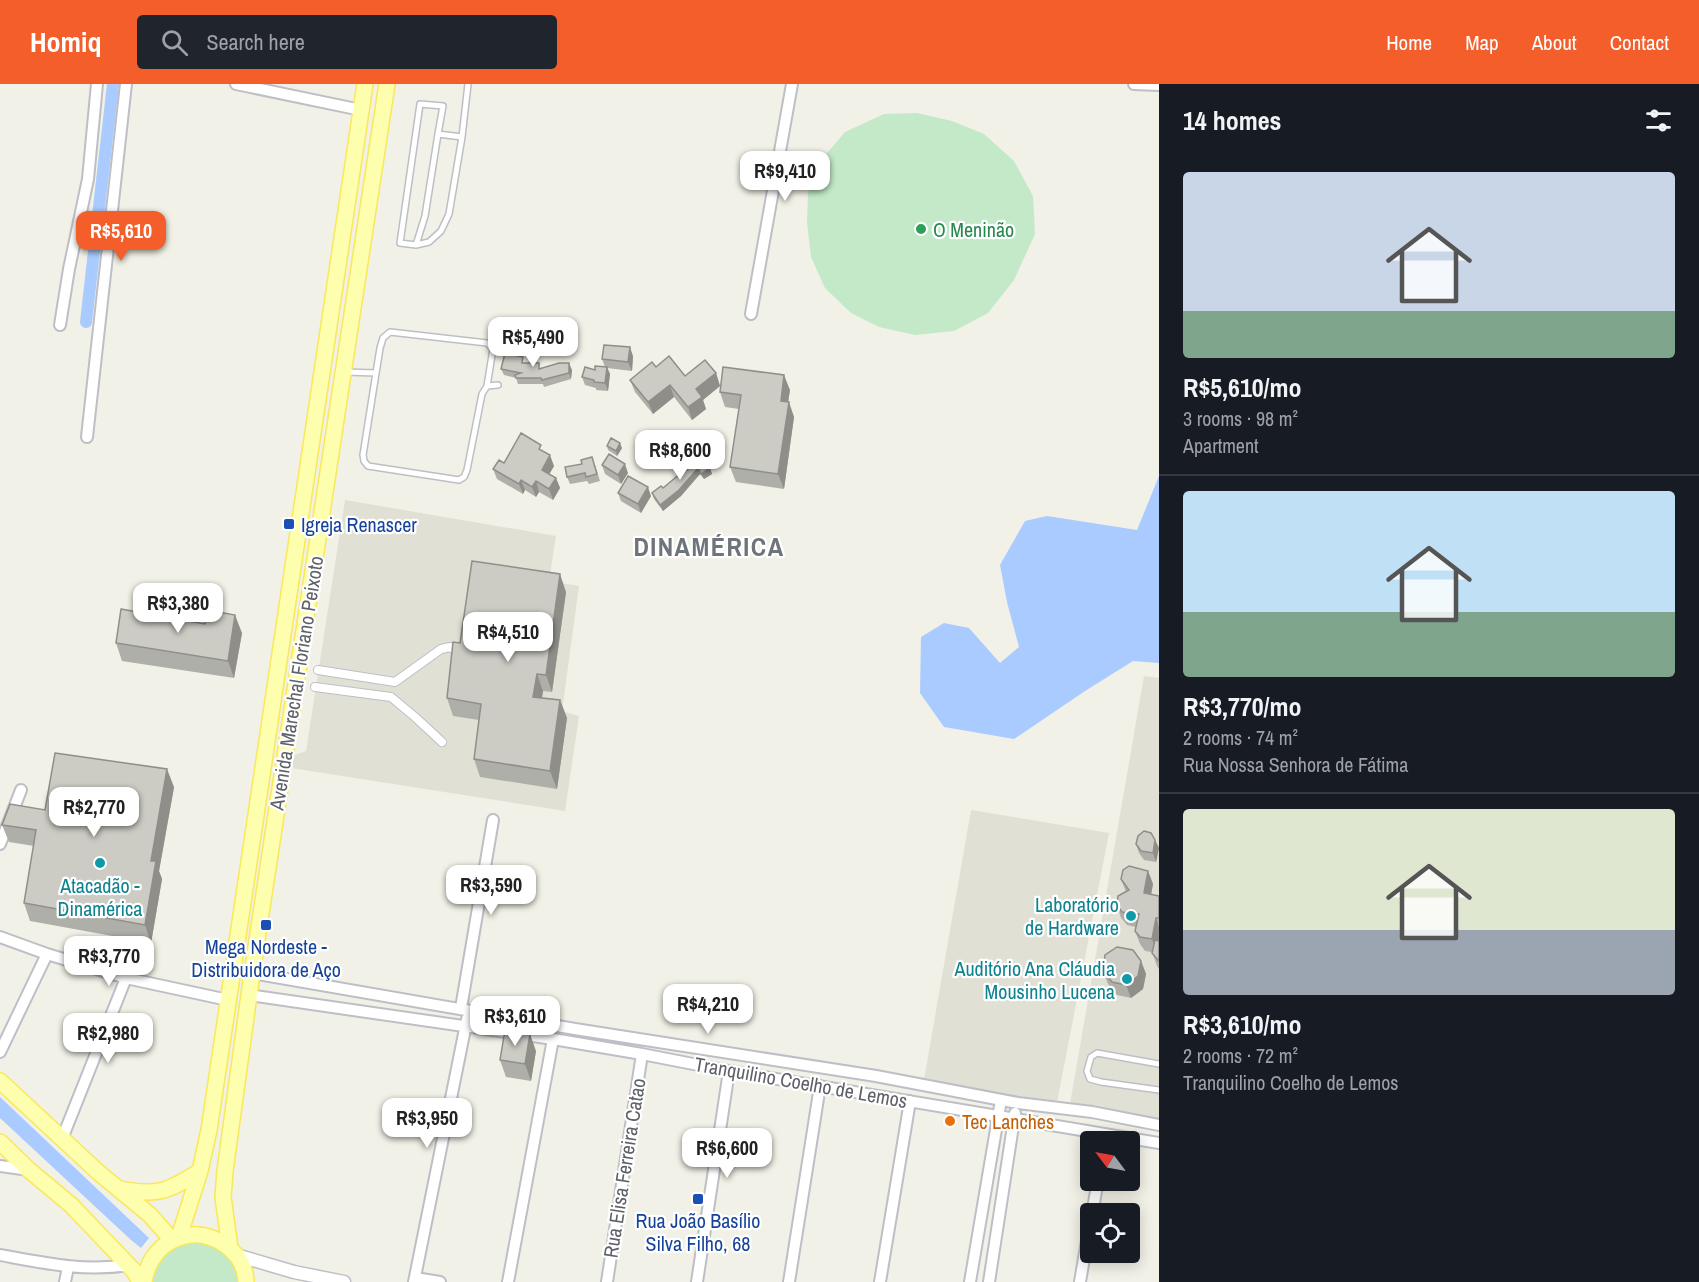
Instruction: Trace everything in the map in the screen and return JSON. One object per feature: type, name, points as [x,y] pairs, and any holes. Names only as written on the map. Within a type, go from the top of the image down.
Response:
[{"type":"main road","name":"Avenida Marechal Floriano Peixoto","points":[[175,1239],[200,1171],[209,1131],[365,84]]},
{"type":"main road","name":"Avenida Marechal Floriano Peixoto","points":[[246,1282],[240,1261],[233,1251],[223,1197],[225,1171],[252,973],[388,88]]},
{"type":"main road","points":[[0,1080],[62,1139],[175,1239]]},
{"type":"main road","points":[[0,1142],[71,1205],[135,1271],[142,1282]]},
{"type":"main road","points":[[118,1189],[138,1193],[158,1192],[174,1188],[200,1171]]},
{"type":"main road","points":[[142,1282],[150,1261],[156,1253],[175,1239],[192,1235],[206,1236],[219,1240],[233,1251]]},
{"type":"street","points":[[60,326],[72,249],[88,179],[97,84]]},
{"type":"street","points":[[87,437],[126,84]]},
{"type":"street","points":[[236,84],[361,110]]},
{"type":"street","points":[[751,314],[792,84]]},
{"type":"street","points":[[1134,84],[1159,85]]},
{"type":"street","points":[[318,670],[395,682],[441,650],[450,647],[460,654]]},
{"type":"street","points":[[315,687],[390,698],[442,742]]},
{"type":"street","points":[[0,844],[21,790]]},
{"type":"street","points":[[440,1282],[415,1280],[466,1025],[465,1009],[493,820]]},
{"type":"street","points":[[0,937],[126,978],[228,1000]]},
{"type":"street","points":[[0,1052],[47,954]]},
{"type":"street","name":"Tranquilino Coelho de Lemos","points":[[252,973],[575,1029],[876,1076],[1018,1103],[1092,1112],[1159,1125]]},
{"type":"street","points":[[62,1139],[126,978]]},
{"type":"street","name":"Tranquilino Coelho de Lemos","points":[[249,995],[573,1042],[1014,1119],[1080,1133]]},
{"type":"street","points":[[573,1042],[575,1029]]},
{"type":"street","points":[[508,1282],[553,1039]]},
{"type":"street","name":"Rua Elisa Ferreira Catao","points":[[607,1282],[642,1054]]},
{"type":"street","points":[[697,1282],[729,1071]]},
{"type":"street","points":[[789,1282],[820,1086]]},
{"type":"street","points":[[970,1282],[1001,1100]]},
{"type":"street","points":[[880,1282],[910,1101]]},
{"type":"street","points":[[989,1282],[1018,1103]]},
{"type":"street","name":"Tranquilino Coelho de Lemos","points":[[1140,1141],[1159,1143]]},
{"type":"street","points":[[0,1166],[29,1170]]},
{"type":"street","points":[[233,1251],[294,1272],[344,1282]]},
{"type":"street","points":[[0,1255],[68,1267],[109,1268],[129,1265]]},
{"type":"street","points":[[1080,1282],[1083,1263]]},
{"type":"street","points":[[65,1282],[68,1267]]},
{"type":"lane","points":[[416,245],[425,216],[443,106],[420,104],[400,243],[416,245],[429,243],[441,231],[449,214],[468,84]]},
{"type":"lane","points":[[438,134],[462,137]]},
{"type":"lane","points":[[390,332],[487,343],[493,349],[487,386],[482,394],[464,477],[459,480],[368,466],[364,461],[363,455],[380,348],[383,338],[390,332]]},
{"type":"lane","points":[[343,372],[376,373]]},
{"type":"lane","points":[[487,386],[498,385]]},
{"type":"lane","points":[[1159,1064],[1097,1053],[1091,1057],[1087,1071],[1090,1079],[1101,1082],[1159,1090]]},
{"type":"shaded area","points":[[345,500],[556,536],[549,581],[579,586],[562,711],[579,716],[565,811],[291,768],[292,756],[306,751]]},
{"type":"shaded area","points":[[1144,676],[1159,678],[1159,1120],[1070,1104]]},
{"type":"shaded area","points":[[971,810],[1109,833],[1055,1113],[922,1091]]},
{"type":"green space","name":"O Meninão","points":[[917,113],[952,121],[984,134],[1014,161],[1033,196],[1035,234],[1014,280],[988,313],[954,331],[915,335],[879,327],[851,313],[825,288],[811,257],[807,223],[808,193],[822,159],[845,132],[884,114]]},
{"type":"green space","points":[[197,1237],[229,1250],[242,1282],[147,1282],[167,1246]]},
{"type":"water","points":[[1159,476],[1159,663],[1133,661],[1014,739],[944,727],[920,693],[921,637],[944,623],[969,628],[1000,663],[1019,647],[1000,565],[1025,521],[1047,516],[1137,530]]},
{"type":"water","points":[[0,1097],[149,1238],[141,1248],[0,1118]]},
{"type":"building","points":[[604,345],[630,347],[628,362],[602,359]]},
{"type":"building","points":[[505,353],[523,357],[522,363],[539,363],[539,369],[559,363],[569,363],[569,373],[542,380],[541,378],[516,378],[515,375],[521,373],[501,369]]},
{"type":"building","points":[[669,356],[685,376],[705,360],[716,373],[696,389],[702,397],[688,407],[670,385],[648,402],[630,380],[652,362],[656,367]]},
{"type":"building","points":[[595,366],[607,367],[605,383],[594,382],[594,380],[582,377],[585,367],[595,370]]},
{"type":"building","points":[[723,367],[784,375],[781,401],[789,402],[778,474],[730,467],[741,395],[720,392]]},
{"type":"building","points":[[521,433],[541,445],[539,449],[550,455],[542,470],[556,478],[549,489],[536,481],[532,487],[521,480],[519,484],[493,469],[499,460],[504,463]]},
{"type":"building","points":[[611,438],[620,443],[616,451],[607,446]]},
{"type":"building","points":[[609,454],[625,464],[618,475],[602,465]]},
{"type":"building","points":[[701,455],[710,468],[701,474],[698,468],[679,490],[660,505],[652,493],[682,474]]},
{"type":"building","points":[[592,457],[597,474],[586,477],[585,473],[567,477],[565,467],[582,464],[581,460]]},
{"type":"building","points":[[628,476],[648,487],[638,504],[618,493]]},
{"type":"building","points":[[472,561],[560,574],[546,675],[537,674],[533,697],[560,700],[550,771],[474,759],[481,704],[447,698],[453,642],[460,643]]},
{"type":"building","points":[[121,609],[205,624],[208,610],[235,615],[228,661],[116,643]]},
{"type":"building","name":"Atacadão - Dinamérica","points":[[55,753],[167,769],[151,861],[156,861],[145,925],[24,903],[36,830],[2,825],[10,804],[45,810]]},
{"type":"building","points":[[1144,831],[1151,833],[1155,840],[1153,853],[1141,851],[1136,844],[1138,836]]},
{"type":"building","points":[[1129,866],[1148,871],[1144,893],[1159,896],[1159,918],[1156,918],[1152,939],[1140,937],[1135,931],[1139,914],[1122,912],[1117,905],[1118,896],[1129,890],[1121,879],[1123,870]]},
{"type":"building","points":[[1155,940],[1159,941],[1159,961],[1152,953]]},
{"type":"building","points":[[1117,947],[1133,950],[1141,961],[1138,976],[1126,985],[1112,982],[1103,971],[1105,955]]},
{"type":"building","points":[[505,1030],[530,1034],[525,1064],[500,1060]]},
{"type":"waterway","points":[[86,322],[113,84]]},
{"type":"place","name":"O Meninão","points":[[921,229]]},
{"type":"place","name":"Igreja Renascer","points":[[289,524]]},
{"type":"place","name":"Atacadão - Dinamérica","points":[[100,863]]},
{"type":"place","name":"Laboratório de Hardware","points":[[1131,916]]},
{"type":"place","name":"Mega Nordeste - Distribuidora de Aço","points":[[266,925]]},
{"type":"place","name":"Auditório Ana Cláudia Mousinho Lucena","points":[[1127,979]]},
{"type":"place","name":"Tec Lanches","points":[[950,1121]]},
{"type":"place","name":"Rua João Basílio Silva Filho, 68","points":[[698,1199]]},
{"type":"district","name":"DINAMÉRICA","points":[[709,546]]}]
